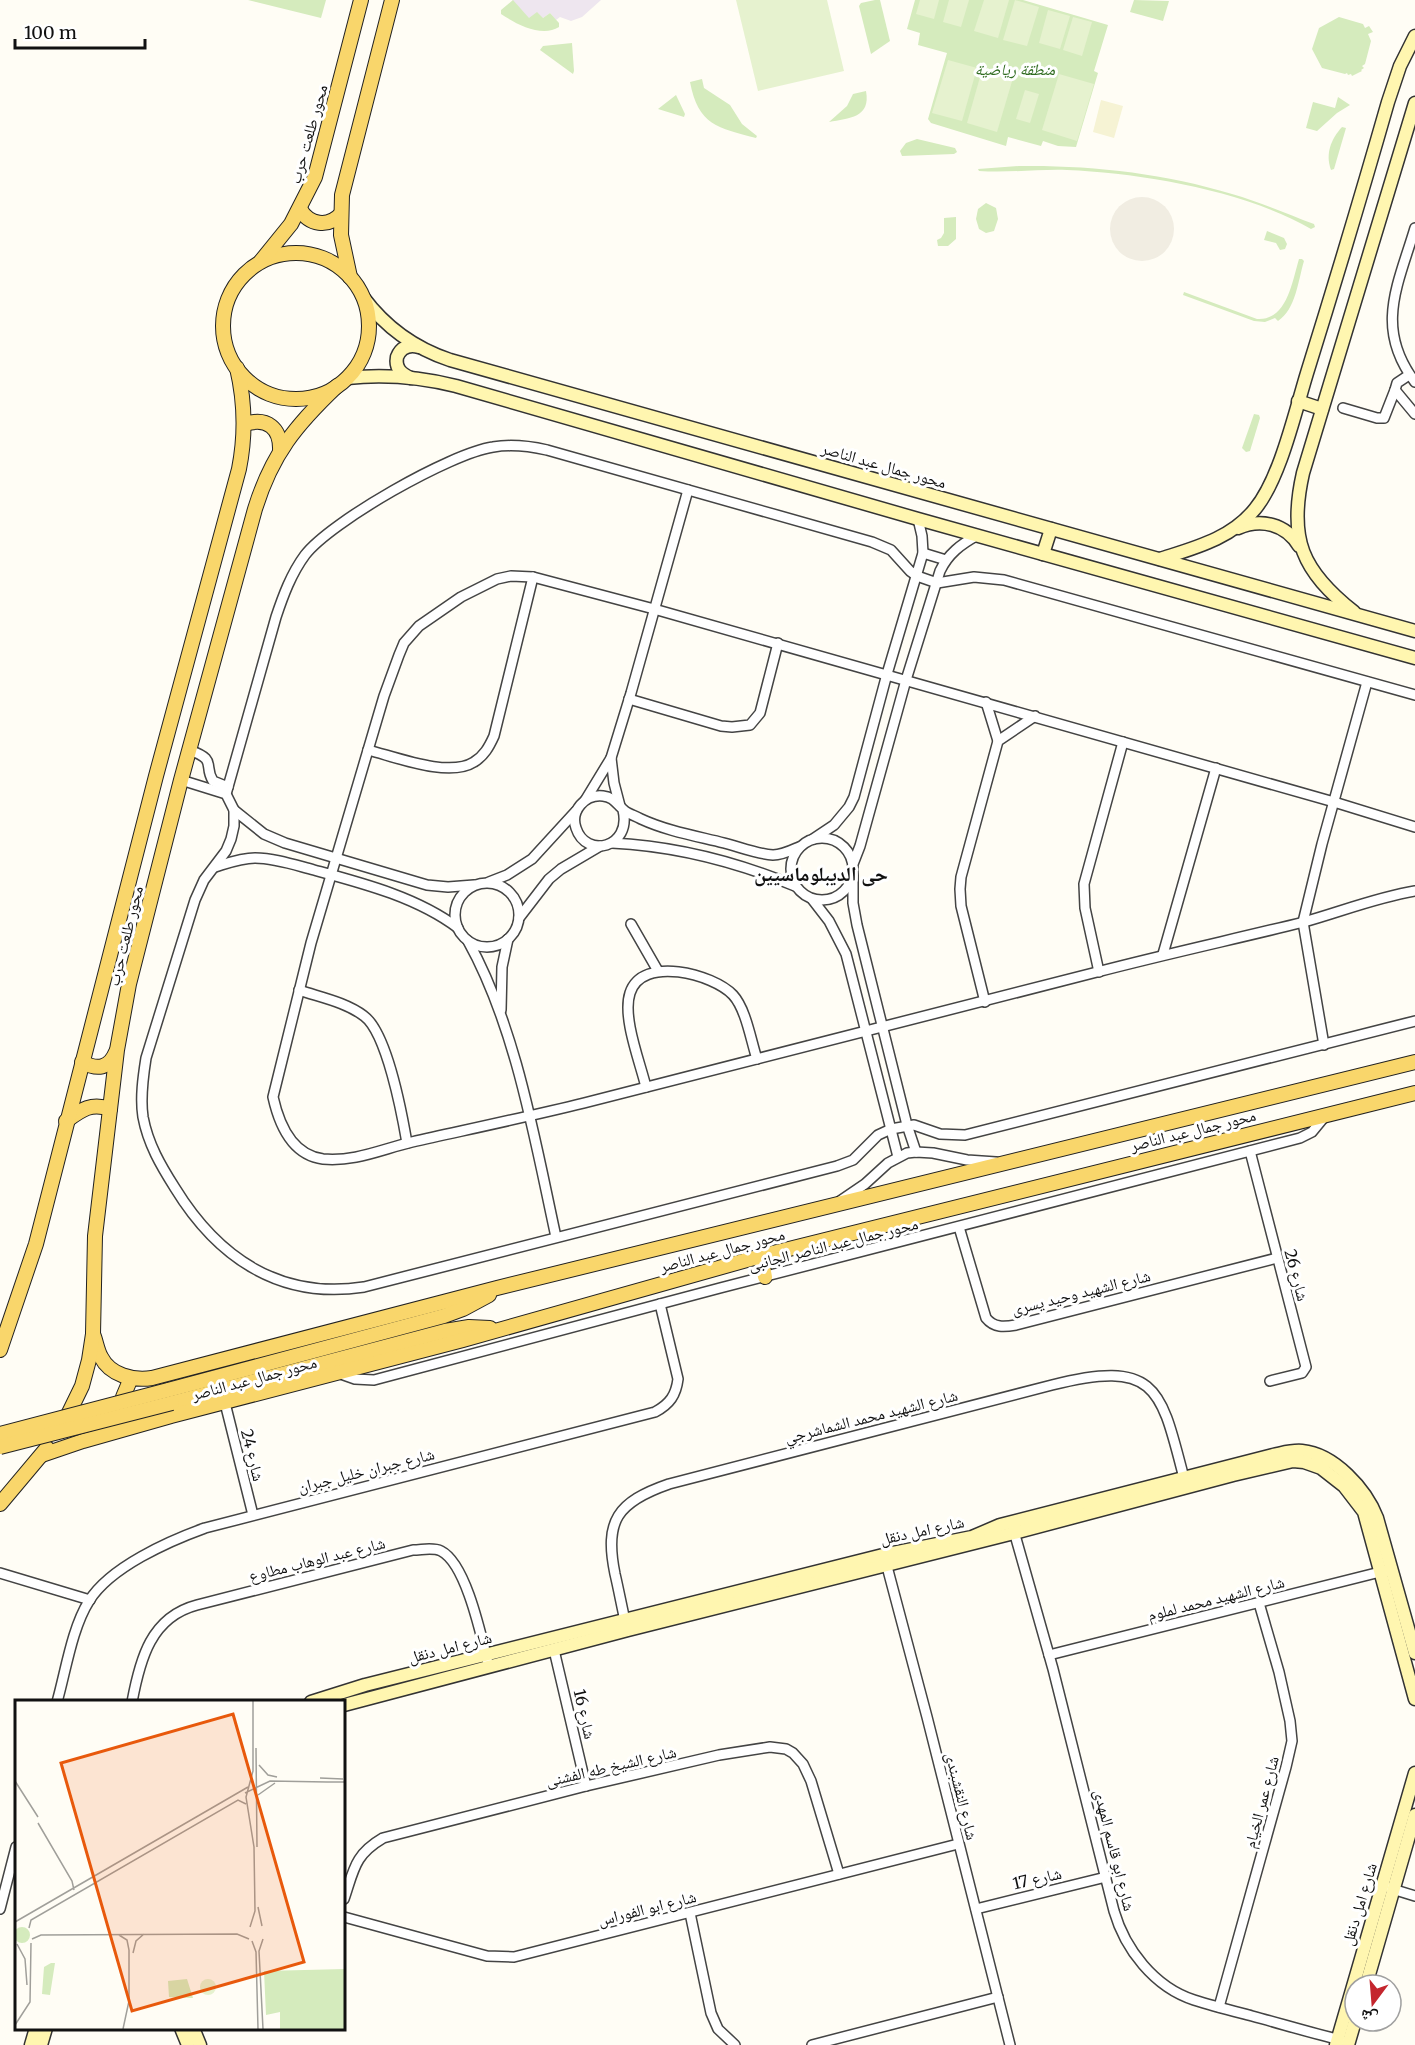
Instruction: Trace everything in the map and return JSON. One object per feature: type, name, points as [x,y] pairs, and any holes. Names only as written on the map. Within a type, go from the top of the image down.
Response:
[{"type":"main road","name":"محور طلعت حرب","points":[[258,264],[281,238],[300,209],[315,177],[361,0]]},
{"type":"main road","points":[[350,277],[343,249],[341,214],[345,182],[392,0]]},
{"type":"main road","points":[[1235,529],[1255,510],[1267,492],[1278,464],[1388,102],[1400,66],[1415,36]]},
{"type":"main road","points":[[1302,552],[1297,528],[1297,503],[1303,473],[1415,103]]},
{"type":"main road","points":[[300,209],[306,217],[319,223],[329,222],[341,214]]},
{"type":"main road","points":[[342,382],[356,368],[366,345],[369,320],[363,297],[350,277],[331,262],[307,254],[282,255],[258,264],[240,280],[233,290],[224,312],[223,324],[226,348],[237,369],[253,385],[263,391],[286,398],[312,397],[342,382],[374,376],[411,378],[456,386],[918,519],[1415,658]]},
{"type":"main road","name":"محور جمال عبد الناصر","points":[[363,297],[390,328],[420,348],[450,360],[1415,631]]},
{"type":"main road","points":[[411,378],[400,372],[397,357],[407,346],[420,348]]},
{"type":"main road","name":"محور طلعت حرب","points":[[1,1347],[36,1244],[156,776],[239,469],[245,424],[243,396],[237,369]]},
{"type":"main road","name":"محور طلعت حرب","points":[[0,1504],[58,1433],[72,1410],[89,1360],[93,1334],[94,1236],[117,1050],[129,984],[181,780],[255,509],[266,478],[280,451],[298,425],[342,382]]},
{"type":"main road","points":[[1298,401],[1322,409]]},
{"type":"main road","points":[[245,424],[254,421],[271,426],[277,433],[280,451]]},
{"type":"main road","points":[[1159,560],[1204,544],[1247,524],[1260,522],[1274,525],[1286,531],[1296,540],[1314,574],[1358,615]]},
{"type":"main road","points":[[1043,554],[1050,529]]},
{"type":"main road","points":[[82,1062],[92,1067],[103,1066],[113,1060],[117,1050]]},
{"type":"main road","name":"محور جمال عبد الناصر","points":[[131,1378],[152,1378],[497,1288],[1415,1062]]},
{"type":"main road","name":"محور جمال عبد الناصر","points":[[42,1455],[136,1426],[499,1330],[761,1256],[1415,1093]]},
{"type":"main road","points":[[66,1121],[86,1107],[95,1105],[110,1109]]},
{"type":"main road","points":[[761,1256],[765,1277]]},
{"type":"main road","points":[[0,1447],[454,1313],[481,1300],[497,1288]]},
{"type":"main road","points":[[0,1434],[445,1331],[469,1327],[499,1330]]},
{"type":"main road","points":[[93,1334],[100,1356],[105,1363],[117,1373],[131,1378],[125,1390],[123,1403],[127,1416],[136,1426]]},
{"type":"main road","name":"شارع امل دنقل","points":[[314,1700],[486,1654],[626,1625],[1013,1528],[1185,1483],[1289,1452],[1306,1452],[1317,1455],[1347,1475],[1369,1499],[1377,1518],[1386,1571],[1415,1699]]},
{"type":"main road","name":"شارع امل دنقل","points":[[1386,1571],[1415,1653]]},
{"type":"main road","name":"شارع امل دنقل","points":[[345,1705],[554,1650],[626,1625]]},
{"type":"main road","name":"شارع امل دنقل","points":[[1369,1973],[1415,1773]]},
{"type":"main road","name":"شارع امل دنقل","points":[[1343,2043],[1388,1888],[1415,1815]]},
{"type":"main road","points":[[182,2030],[188,2045]]},
{"type":"main road","points":[[194,2030],[200,2045]]},
{"type":"street","points":[[1343,408],[1384,418],[1397,383],[1412,379],[1397,351],[1392,335],[1391,318],[1415,228]]},
{"type":"street","points":[[1395,390],[1415,414]]},
{"type":"street","points":[[1415,695],[1004,580],[974,577],[937,583],[909,571],[891,550],[885,547],[547,450],[530,446],[493,447],[478,450],[443,465],[344,520],[318,541],[305,556],[284,594],[227,790],[234,810],[231,839],[226,851],[204,880],[190,915],[152,1038],[143,1081],[143,1116],[158,1161],[182,1200],[209,1233],[240,1260],[284,1283],[324,1291],[344,1290],[364,1287],[837,1166],[853,1160],[878,1135],[891,1129],[907,1125],[940,1134],[965,1135],[1415,1022]]},
{"type":"street","points":[[234,810],[254,827],[274,839],[438,887],[486,883],[507,875],[532,859],[585,801],[611,758],[688,490]]},
{"type":"street","points":[[585,801],[600,796],[615,801],[622,808],[654,824],[760,853],[782,854],[799,847],[834,825],[854,797],[887,674],[917,576],[923,553],[918,519]]},
{"type":"street","points":[[853,864],[906,680],[945,560],[959,547],[978,535]]},
{"type":"street","points":[[923,553],[945,560]]},
{"type":"street","points":[[1414,890],[1303,922],[1163,954],[985,1002],[530,1116],[407,1143],[361,1157],[319,1158],[308,1154],[290,1139],[277,1115],[273,1097],[335,858],[391,675],[404,643],[411,634],[440,610],[488,583],[511,576],[533,577],[654,609],[1035,716],[1415,827]]},
{"type":"street","points":[[368,750],[446,768],[465,766],[482,756],[494,736],[533,577]]},
{"type":"street","points":[[629,699],[721,726],[732,728],[750,726],[760,713],[778,644]]},
{"type":"street","points":[[1324,1045],[1303,922],[1367,682]]},
{"type":"street","points":[[985,1002],[961,906],[960,889],[961,877],[998,741],[986,702]]},
{"type":"street","points":[[998,741],[1035,716]]},
{"type":"street","points":[[1099,972],[1085,908],[1084,884],[1123,742]]},
{"type":"street","points":[[189,750],[206,759],[210,767],[210,779],[227,790]]},
{"type":"street","points":[[611,758],[614,783],[625,819],[624,829],[612,843]]},
{"type":"street","points":[[1163,954],[1216,768]]},
{"type":"street","points":[[181,780],[227,790]]},
{"type":"street","points":[[576,811],[576,828],[579,835],[585,841],[600,846]]},
{"type":"street","points":[[813,839],[834,840],[850,854],[853,864],[855,919],[907,1125],[916,1152]]},
{"type":"street","points":[[500,1013],[502,967],[508,939],[519,918],[549,879],[561,869],[600,846],[612,843],[644,845],[678,851],[753,870],[795,886]]},
{"type":"street","points":[[799,847],[790,866],[791,877],[802,894],[812,899],[833,898],[849,885],[853,875]]},
{"type":"street","points":[[215,867],[256,858],[282,861],[405,899],[434,912],[458,928],[468,941],[500,1013],[530,1116],[555,1237]]},
{"type":"street","points":[[486,883],[495,884],[510,893],[518,909],[519,918]]},
{"type":"street","points":[[458,928],[455,908],[465,891],[474,885]]},
{"type":"street","points":[[812,899],[830,921],[842,943],[898,1157]]},
{"type":"street","points":[[632,924],[658,971]]},
{"type":"street","points":[[468,941],[482,946],[493,946],[508,939]]},
{"type":"street","points":[[646,1087],[631,1028],[628,1003],[633,987],[648,973],[672,971],[716,983],[733,994],[743,1012],[757,1059]]},
{"type":"street","points":[[299,990],[346,1007],[364,1016],[371,1024],[383,1046],[407,1143]]},
{"type":"street","name":"محور جمال عبد الناصر الجانبى","points":[[338,1373],[355,1379],[374,1380],[1250,1151],[1306,1136],[1327,1114]]},
{"type":"street","name":"شارع 26","points":[[1250,1151],[1306,1367],[1298,1375],[1270,1381]]},
{"type":"street","points":[[834,1205],[898,1157],[916,1152],[967,1160],[1007,1163]]},
{"type":"street","name":"شارع الشهيد وحيد يسرى","points":[[959,1227],[986,1318],[990,1323],[1001,1326],[1016,1325],[1277,1258]]},
{"type":"street","name":"شارع جبران خليل جبران","points":[[57,1700],[78,1627],[90,1600],[120,1571],[168,1544],[205,1528],[655,1412],[665,1407],[677,1389],[678,1379],[660,1304]]},
{"type":"street","name":"شارع الشهيد محمد الشماشرجي","points":[[626,1625],[610,1550],[610,1536],[617,1518],[636,1499],[669,1484],[1063,1383],[1108,1375],[1129,1378],[1153,1390],[1166,1411],[1185,1483]]},
{"type":"street","name":"شارع 24","points":[[225,1403],[253,1515]]},
{"type":"street","name":"شارع ابو قاسم المهدى","points":[[1013,1528],[1049,1655],[1118,1925],[1138,1959],[1162,1982],[1192,2000],[1343,2043]]},
{"type":"street","name":"شارع عبد الوهاب مطاوع","points":[[132,1700],[145,1650],[159,1628],[178,1611],[413,1550],[439,1550],[457,1565],[465,1582],[489,1667]]},
{"type":"street","name":"شارع النقشبندى","points":[[885,1560],[1010,2045]]},
{"type":"street","name":"شارع الشهيد محمد لملوم","points":[[1049,1655],[1386,1571]]},
{"type":"street","points":[[0,1573],[90,1600]]},
{"type":"street","name":"شارع عمر الخيام","points":[[1219,2007],[1292,1741],[1279,1672],[1259,1603]]},
{"type":"street","name":"شارع 16","points":[[554,1650],[586,1786]]},
{"type":"street","name":"شارع الشيخ طه الفشنى","points":[[345,1896],[360,1856],[366,1849],[383,1839],[586,1786],[770,1746],[786,1749],[799,1759],[811,1781],[840,1874]]},
{"type":"street","name":"شارع ابو الفوراس","points":[[345,1917],[500,1958],[528,1953],[958,1844]]},
{"type":"street","points":[[0,1910],[15,1851]]},
{"type":"street","name":"شارع 17","points":[[976,1909],[1106,1877]]},
{"type":"street","points":[[1388,1888],[1415,1896]]},
{"type":"street","points":[[690,1912],[711,2013],[718,2029],[735,2045]]},
{"type":"street","points":[[812,2045],[998,1997]]},
{"type":"shaded area","points":[[512,0],[601,0],[582,17],[571,21],[560,17],[556,20],[550,13],[543,18],[529,19]]},
{"type":"shaded area","points":[[1101,100],[1123,106],[1114,138],[1093,132]]},
{"type":"shaded area","points":[[1142,197],[1154,199],[1165,206],[1172,217],[1174,229],[1172,241],[1165,252],[1154,259],[1142,261],[1130,259],[1119,252],[1112,241],[1110,229],[1112,217],[1119,206],[1130,199]]},
{"type":"green space","points":[[248,0],[326,0],[321,18]]},
{"type":"green space","points":[[513,0],[529,18],[537,12],[543,18],[550,13],[559,23],[559,27],[545,31],[514,22],[501,14],[501,10]]},
{"type":"green space","points":[[736,0],[827,0],[844,71],[758,91]]},
{"type":"green space","points":[[880,0],[890,41],[871,54],[859,6],[861,3]]},
{"type":"green space","name":"منطقة رياضية","points":[[915,0],[1023,0],[1108,25],[1094,71],[1098,73],[1076,147],[1058,146],[1043,141],[1041,146],[1008,137],[1006,146],[931,123],[928,119],[947,53],[918,45],[920,33],[907,29]]},
{"type":"green space","points":[[920,0],[939,0],[934,19],[916,14]]},
{"type":"green space","points":[[949,0],[969,0],[961,27],[943,22]]},
{"type":"green space","points":[[984,0],[1009,0],[998,38],[974,31]]},
{"type":"green space","points":[[1015,0],[1039,7],[1027,46],[1003,40]]},
{"type":"green space","points":[[1134,0],[1169,1],[1163,21],[1130,12]]},
{"type":"green space","points":[[1048,10],[1070,16],[1060,49],[1039,43]]},
{"type":"green space","points":[[1073,17],[1092,22],[1082,56],[1063,50]]},
{"type":"green space","points":[[1339,17],[1363,24],[1365,28],[1369,26],[1373,32],[1368,34],[1371,41],[1365,64],[1362,66],[1364,68],[1352,76],[1322,68],[1312,49],[1319,28]]},
{"type":"green space","points":[[572,43],[573,74],[540,50],[543,46]]},
{"type":"green space","points":[[948,60],[977,68],[962,121],[932,113]]},
{"type":"green space","points":[[982,70],[1013,78],[997,132],[967,123]]},
{"type":"green space","points":[[1059,74],[1094,84],[1077,141],[1042,130]]},
{"type":"green space","points":[[702,79],[704,88],[730,105],[742,124],[757,136],[756,138],[721,127],[704,116],[698,107],[690,82]]},
{"type":"green space","points":[[1025,90],[1039,94],[1030,123],[1016,119]]},
{"type":"green space","points":[[866,91],[867,100],[862,112],[851,118],[829,122],[847,106],[853,94]]},
{"type":"green space","points":[[676,95],[685,114],[684,117],[658,109]]},
{"type":"green space","points":[[1338,97],[1350,105],[1317,131],[1306,128],[1313,102],[1335,108]]},
{"type":"green space","points":[[1342,127],[1346,128],[1334,169],[1331,170],[1330,147]]},
{"type":"green space","points":[[917,139],[955,148],[957,152],[902,156],[900,151],[906,143]]},
{"type":"green space","points":[[1019,166],[1099,169],[1180,181],[1253,201],[1314,224],[1315,227],[1311,229],[1256,204],[1225,194],[1160,180],[1067,170],[979,171],[978,169]]},
{"type":"green space","points":[[986,203],[996,208],[998,219],[994,231],[986,233],[979,229],[976,219],[978,209]]},
{"type":"green space","points":[[956,217],[956,239],[948,246],[938,246],[937,240],[944,233],[944,218]]},
{"type":"green space","points":[[1267,231],[1284,238],[1287,244],[1285,249],[1280,250],[1276,243],[1264,240]]},
{"type":"green space","points":[[1299,259],[1304,261],[1296,294],[1289,309],[1278,321],[1275,318],[1265,322],[1254,321],[1183,295],[1184,292],[1257,319],[1267,318],[1282,307],[1287,298]]},
{"type":"green space","points":[[1254,414],[1259,415],[1260,418],[1250,451],[1246,452],[1242,448]]},
{"type":"district","name":"حى الديبلوماسيين","points":[[821,874]]}]
